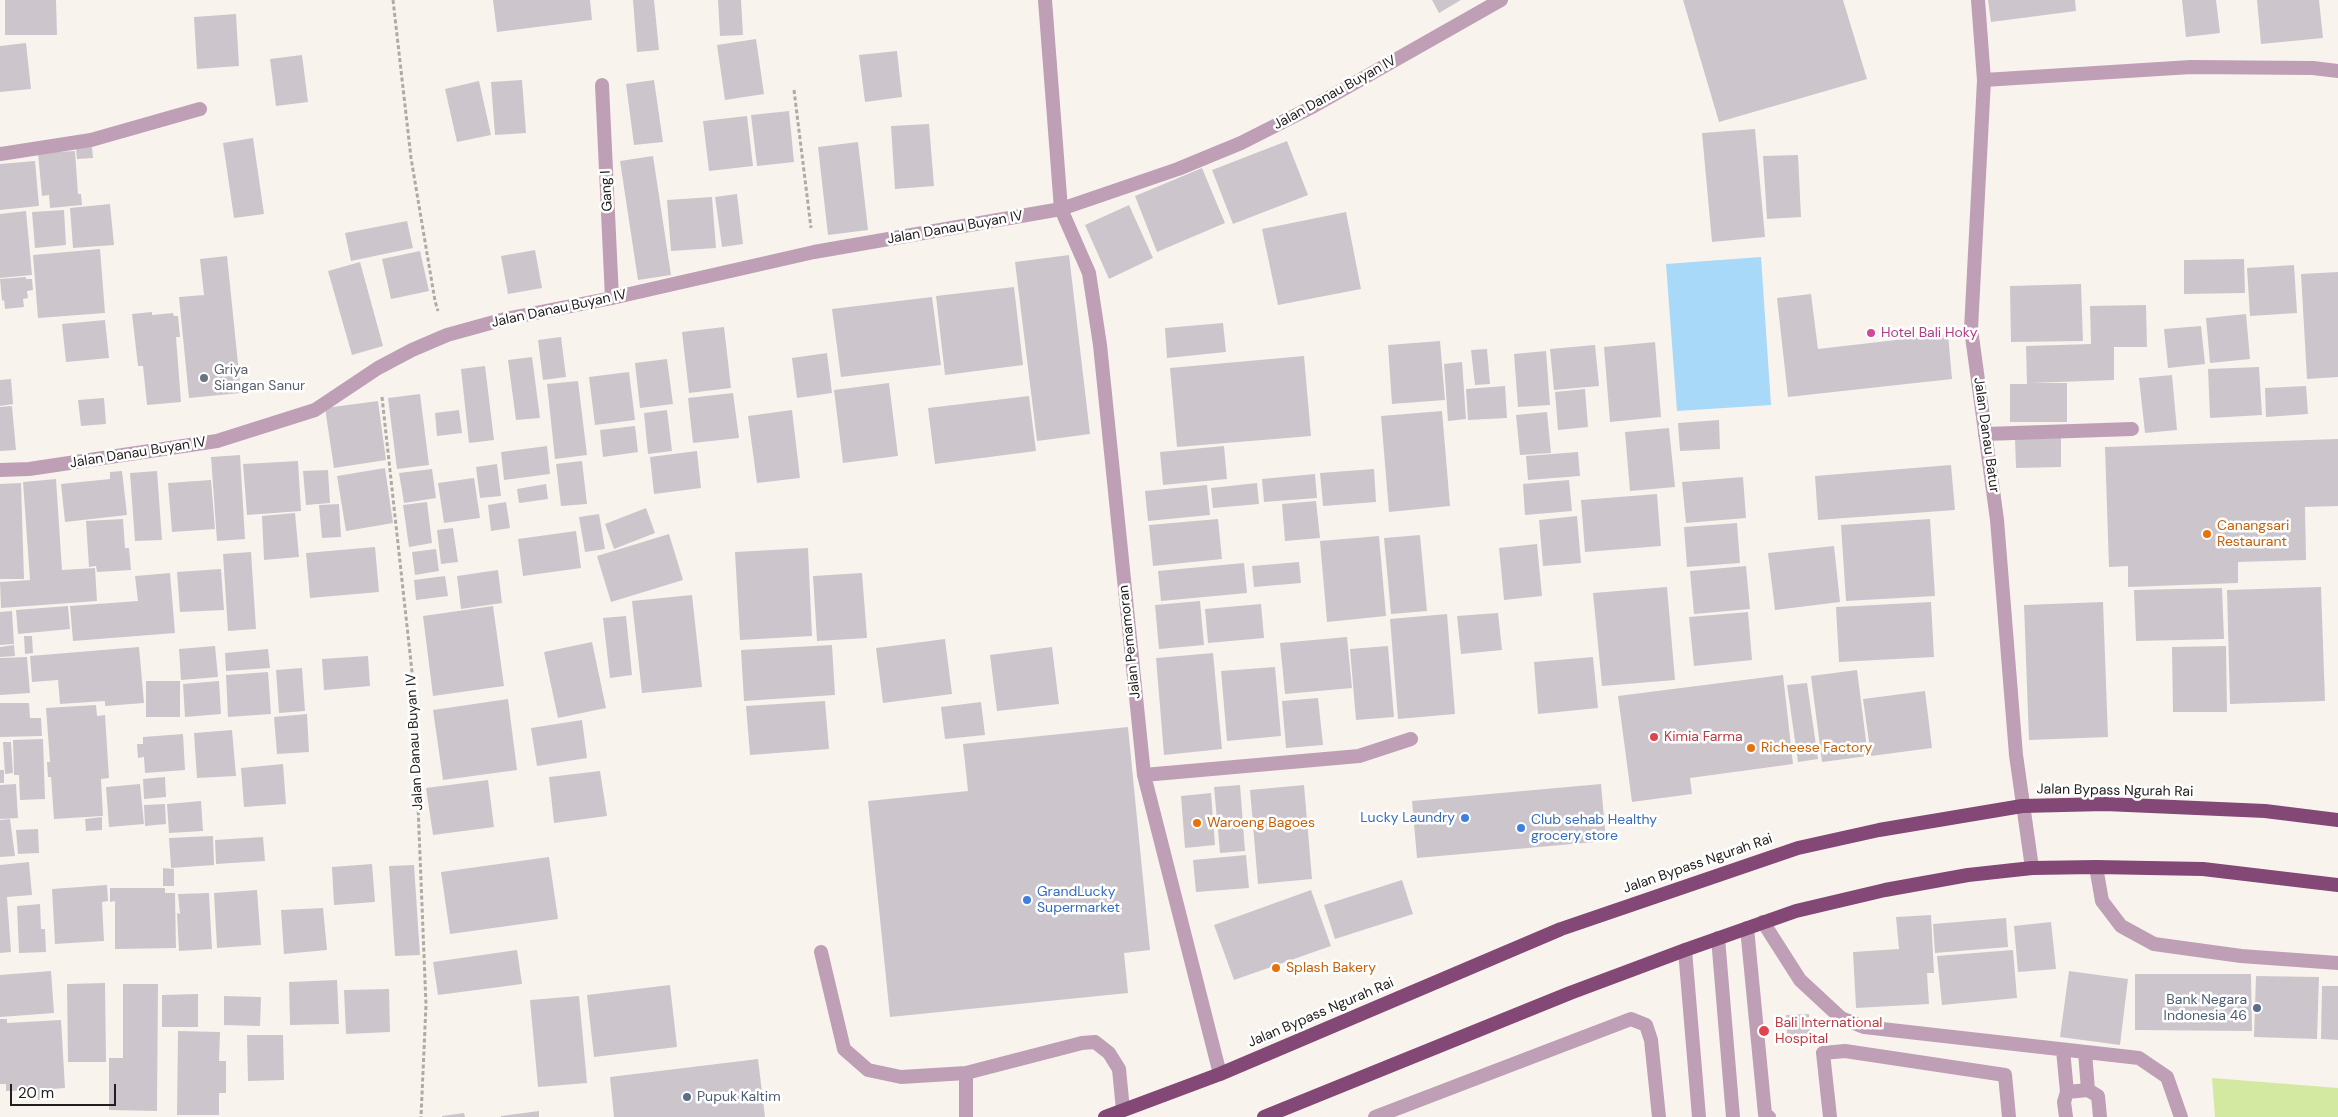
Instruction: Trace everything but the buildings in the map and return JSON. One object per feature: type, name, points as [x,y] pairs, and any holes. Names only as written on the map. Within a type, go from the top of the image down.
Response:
[{"type":"highway","name":"Jalan Bypass Ngurah Rai","points":[[1105,1117],[1220,1074],[1561,929],[1663,892],[1798,848],[1879,830],[2022,806],[2105,804],[2229,809],[2265,811],[2338,820]]},
{"type":"highway","points":[[1264,1117],[1570,993],[1685,950],[1796,911],[1885,890],[1968,875],[2032,868],[2096,867],[2203,869],[2338,885]]},
{"type":"street","name":"Jalan Pemamoran","points":[[1045,0],[1061,208],[1089,273],[1100,345],[1144,775],[1220,1074]]},
{"type":"street","name":"Jalan Danau Buyan IV","points":[[0,470],[29,469],[217,441],[315,410],[378,368],[447,335],[505,318],[612,298],[814,252],[1061,208],[1178,169],[1241,143],[1314,106],[1501,0]]},
{"type":"street","name":"Jalan Danau Batur","points":[[1978,0],[1984,80],[1971,329],[1997,520],[2016,755],[2032,868]]},
{"type":"street","points":[[1984,80],[2191,67],[2313,68],[2338,71]]},
{"type":"street","name":"Gang I","points":[[602,85],[612,298]]},
{"type":"street","points":[[0,154],[91,140],[200,109]]},
{"type":"street","points":[[1985,434],[2132,429]]},
{"type":"street","points":[[1144,775],[1359,756],[1411,739]]},
{"type":"street","points":[[2096,867],[2102,901],[2121,926],[2154,944],[2241,956],[2338,963]]},
{"type":"street","points":[[1762,922],[1800,980],[1841,1018],[1864,1028],[2139,1058],[2167,1077],[2181,1117]]},
{"type":"street","points":[[1747,928],[1765,1114],[1769,1117]]},
{"type":"street","points":[[1718,938],[1733,1117]]},
{"type":"street","points":[[1685,950],[1699,1117]]},
{"type":"street","points":[[821,952],[844,1049],[868,1070],[901,1077],[966,1073],[1082,1043],[1096,1042],[1109,1053],[1119,1069],[1123,1110]]},
{"type":"street","points":[[1375,1117],[1631,1019],[1646,1025],[1651,1040],[1659,1117]]},
{"type":"street","points":[[2063,1050],[2067,1092],[2064,1102],[2066,1117]]},
{"type":"street","points":[[1830,1117],[1823,1053],[1845,1051],[2005,1075],[2009,1117]]},
{"type":"street","points":[[2085,1052],[2088,1090]]},
{"type":"street","points":[[966,1073],[966,1117]]},
{"type":"street","points":[[2067,1092],[2088,1090],[2098,1096],[2100,1117]]},
{"type":"path","points":[[393,0],[410,158],[435,301],[447,335]]},
{"type":"path","points":[[794,90],[814,252]]},
{"type":"path","name":"Jalan Danau Buyan IV","points":[[378,368],[413,681],[426,1005],[421,1117]]},
{"type":"green space","points":[[2212,1078],[2338,1088],[2338,1117],[2215,1117]]},
{"type":"water","points":[[1761,257],[1771,405],[1677,411],[1666,264]]},
{"type":"place","name":"Hotel Bali Hoky","points":[[1871,333]]},
{"type":"place","name":"Griya Siangan Sanur","points":[[204,378]]},
{"type":"place","name":"Canangsari Restaurant","points":[[2207,534]]},
{"type":"place","name":"Kimia Farma","points":[[1654,737]]},
{"type":"place","name":"Richeese Factory","points":[[1751,748]]},
{"type":"place","name":"Lucky Laundry","points":[[1465,818]]},
{"type":"place","name":"Waroeng Bagoes","points":[[1197,823]]},
{"type":"place","name":"Club sehab Healthy grocery store","points":[[1521,828]]},
{"type":"place","name":"GrandLucky Supermarket","points":[[1027,900]]},
{"type":"place","name":"Splash Bakery","points":[[1276,968]]},
{"type":"place","name":"Bank Negara Indonesia 46","points":[[2257,1008]]},
{"type":"place","name":"Bali International Hospital","points":[[1764,1031]]},
{"type":"place","name":"Pupuk Kaltim","points":[[687,1097]]}]
